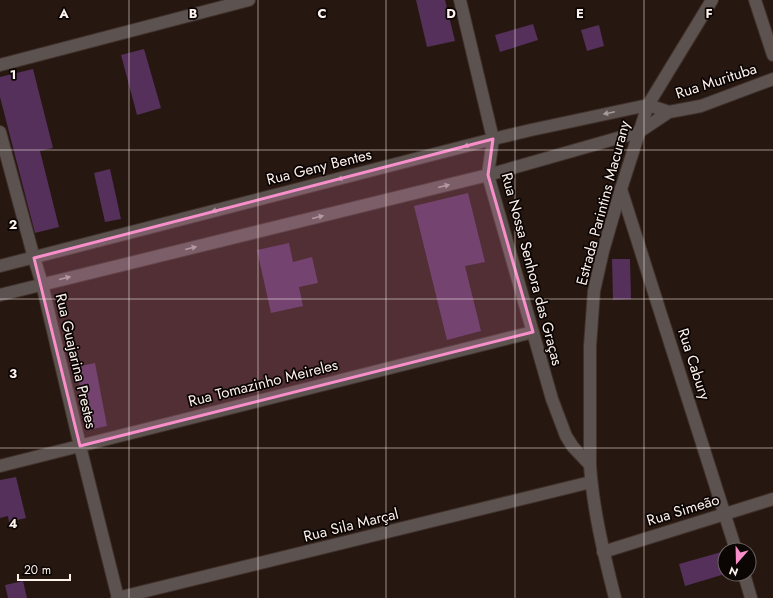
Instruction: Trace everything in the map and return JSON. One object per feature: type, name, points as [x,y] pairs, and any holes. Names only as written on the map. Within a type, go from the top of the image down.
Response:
[{"type":"street","points":[[0,65],[249,0]]},
{"type":"street","name":"Rua Nossa Senhora das Graças","points":[[460,0],[493,139],[488,175],[552,399],[566,436],[573,447],[590,465]]},
{"type":"street","name":"Estrada Parintins Macurany","points":[[615,598],[603,552],[591,482],[590,346],[594,291],[621,189],[648,105],[712,0]]},
{"type":"street","points":[[755,0],[773,55]]},
{"type":"street","name":"Rua Murituba","points":[[639,132],[669,112],[701,106],[773,79]]},
{"type":"street","name":"Rua Geny Bentes","points":[[0,266],[493,139],[648,105]]},
{"type":"street","name":"Rua Murituba","points":[[648,105],[669,112]]},
{"type":"street","name":"Rua Guajarina Prestes","points":[[0,132],[42,284],[118,598]]},
{"type":"street","points":[[0,295],[488,175],[639,132]]},
{"type":"street","name":"Rua Cabury","points":[[621,189],[734,542]]},
{"type":"street","name":"Rua Tomazinho Meireles","points":[[0,466],[533,332]]},
{"type":"street","name":"Rua Sila Marçal","points":[[118,598],[591,482]]},
{"type":"street","name":"Rua Simeão","points":[[603,552],[773,499]]},
{"type":"street","points":[[746,582],[751,598]]},
{"type":"highlighted area","points":[[493,139],[488,175],[533,332],[80,446],[34,258]]},
{"type":"building","points":[[416,0],[445,0],[455,41],[427,47]]},
{"type":"building","points":[[533,24],[538,40],[500,52],[495,35]]},
{"type":"building","points":[[599,25],[604,46],[587,51],[581,30]]},
{"type":"building","points":[[144,49],[161,108],[137,115],[121,55]]},
{"type":"building","points":[[33,69],[53,148],[40,151],[59,227],[35,233],[0,97],[0,77]]},
{"type":"building","points":[[110,169],[121,219],[105,222],[94,173]]},
{"type":"building","points":[[468,193],[485,262],[465,266],[481,331],[447,340],[414,206]]},
{"type":"building","points":[[289,243],[293,262],[312,257],[318,283],[299,287],[303,306],[271,313],[257,250]]},
{"type":"building","points":[[612,259],[630,259],[631,299],[613,300]]},
{"type":"building","points":[[95,363],[107,426],[88,430],[76,367]]},
{"type":"building","points":[[16,477],[26,518],[9,522],[8,516],[0,518],[0,480]]},
{"type":"building","points":[[717,553],[717,576],[685,586],[679,564]]},
{"type":"building","points":[[23,581],[27,598],[8,598],[5,585]]}]
